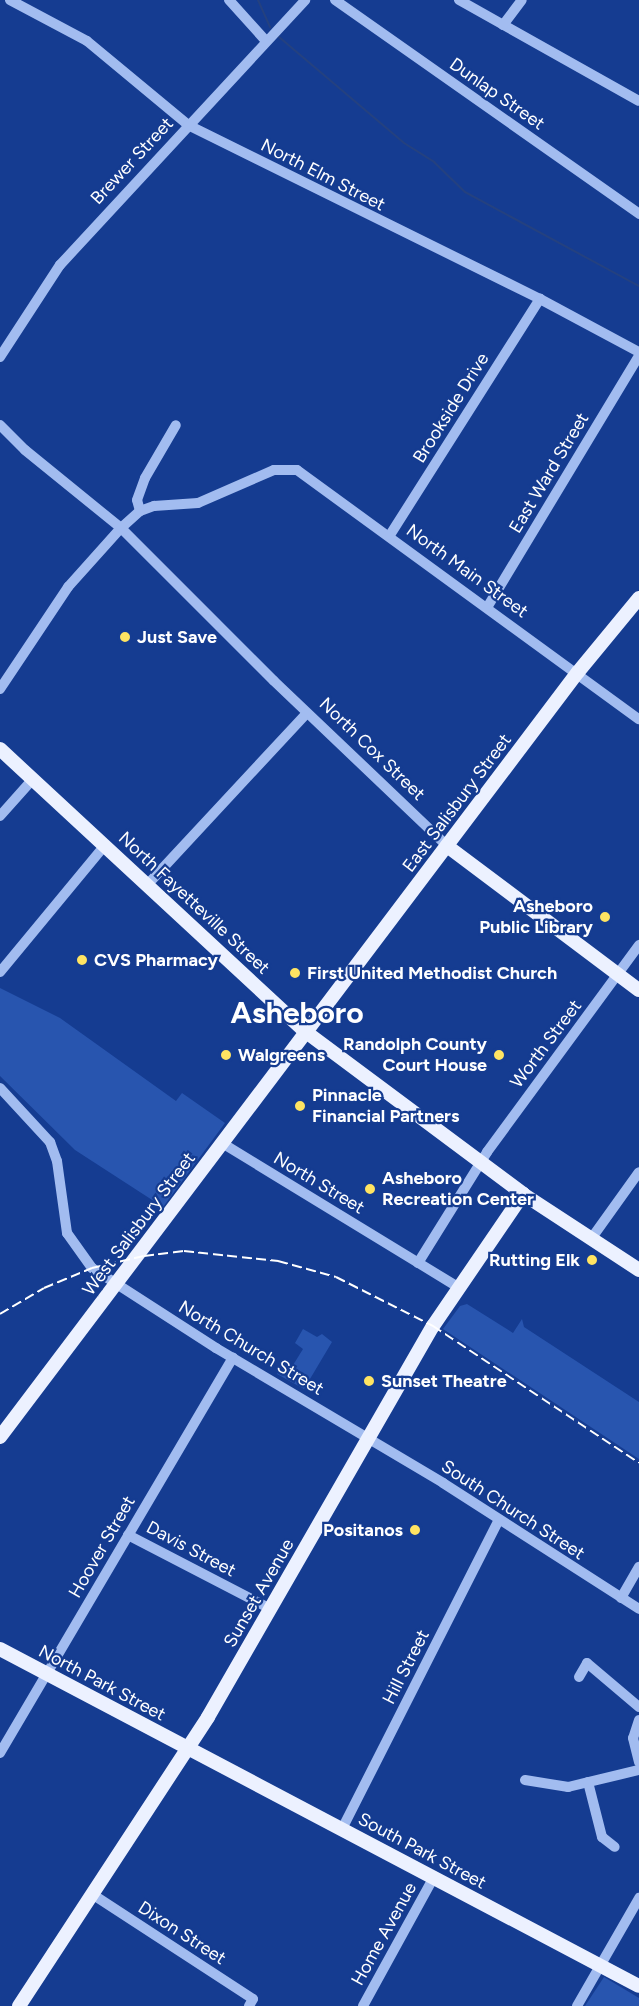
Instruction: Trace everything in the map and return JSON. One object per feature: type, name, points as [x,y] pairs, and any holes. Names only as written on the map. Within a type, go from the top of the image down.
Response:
[{"type":"main road","name":"East Salisbury Street","points":[[306,1032],[578,672],[639,598]]},
{"type":"main road","name":"North Fayetteville Street","points":[[0,749],[306,1032],[523,1194],[639,1270]]},
{"type":"main road","name":"North Cox Street","points":[[447,846],[639,990]]},
{"type":"main road","name":"West Salisbury Street","points":[[0,1437],[306,1032]]},
{"type":"main road","name":"Sunset Avenue","points":[[19,2006],[188,1748],[271,1609],[433,1326],[523,1194]]},
{"type":"main road","name":"North Park Street","points":[[0,1649],[188,1748]]},
{"type":"main road","name":"South Park Street","points":[[188,1748],[639,1986]]},
{"type":"street","name":"North Elm Street","points":[[10,0],[87,41],[188,125],[540,299],[639,354]]},
{"type":"street","points":[[229,0],[266,41]]},
{"type":"street","name":"Brewer Street","points":[[0,357],[60,265],[304,0]]},
{"type":"street","name":"Dunlap Street","points":[[335,0],[639,214]]},
{"type":"street","points":[[459,0],[639,100]]},
{"type":"street","points":[[503,25],[522,0]]},
{"type":"street","name":"Brookside Drive","points":[[390,535],[540,299]]},
{"type":"street","name":"East Ward Street","points":[[488,606],[639,354]]},
{"type":"street","points":[[0,689],[68,587],[121,528],[140,511],[136,500],[145,478],[176,424]]},
{"type":"street","name":"North Cox Street","points":[[0,425],[121,528],[307,713],[447,846]]},
{"type":"street","name":"North Main Street","points":[[140,511],[198,503],[268,473],[297,470],[488,606],[639,719]]},
{"type":"street","points":[[148,884],[307,713]]},
{"type":"street","points":[[0,816],[33,778]]},
{"type":"street","points":[[0,972],[105,844]]},
{"type":"street","name":"Worth Street","points":[[418,1263],[482,1164],[487,1152],[639,945]]},
{"type":"street","name":"North Church Street","points":[[0,1088],[50,1142],[57,1161],[67,1233],[74,1248],[116,1285],[369,1439]]},
{"type":"street","name":"North Street","points":[[222,1143],[460,1288]]},
{"type":"street","points":[[591,1239],[639,1172]]},
{"type":"street","name":"Hoover Street","points":[[0,1753],[233,1357]]},
{"type":"street","name":"South Church Street","points":[[369,1439],[639,1609]]},
{"type":"street","name":"Hill Street","points":[[342,1829],[499,1520]]},
{"type":"street","name":"Davis Street","points":[[128,1535],[271,1609]]},
{"type":"street","points":[[621,1598],[639,1567]]},
{"type":"street","points":[[579,1677],[587,1663],[639,1707]]},
{"type":"street","points":[[639,1720],[633,1738],[639,1762]]},
{"type":"street","points":[[525,1780],[568,1787],[639,1770]]},
{"type":"street","points":[[588,1782],[602,1837],[615,1847]]},
{"type":"street","name":"Home Avenue","points":[[363,2006],[434,1877]]},
{"type":"street","name":"Dixon Street","points":[[92,1894],[251,2002]]},
{"type":"street","points":[[577,2006],[639,1898]]},
{"type":"shaded area","points":[[0,988],[60,1018],[176,1101],[182,1093],[225,1123],[163,1207],[75,1150],[0,1076]]},
{"type":"shaded area","points":[[467,1304],[513,1333],[522,1319],[524,1327],[639,1402],[639,1459],[443,1329],[460,1306]]},
{"type":"shaded area","points":[[303,1329],[317,1337],[322,1334],[332,1342],[304,1389],[277,1374],[281,1365],[290,1370],[303,1349],[295,1343]]},
{"type":"shaded area","points":[[604,1977],[639,1998],[639,2006],[585,2006]]},
{"type":"waterway","points":[[258,0],[270,27]]},
{"type":"waterway","points":[[279,37],[404,143],[434,162],[465,192],[639,286]]},
{"type":"railway","points":[[0,1314],[44,1288],[92,1268],[144,1256],[184,1251],[278,1261],[336,1277],[433,1326],[639,1463]]},
{"type":"place","name":"Just Save","points":[[125,637]]},
{"type":"place","name":"Asheboro Public Library","points":[[605,917]]},
{"type":"place","name":"CVS Pharmacy","points":[[82,960]]},
{"type":"place","name":"First United Methodist Church","points":[[295,973]]},
{"type":"place","name":"Walgreens","points":[[226,1055]]},
{"type":"place","name":"Randolph County Court House","points":[[499,1055]]},
{"type":"place","name":"Pinnacle Financial Partners","points":[[300,1106]]},
{"type":"place","name":"Asheboro Recreation Center","points":[[370,1189]]},
{"type":"place","name":"Rutting Elk","points":[[592,1260]]},
{"type":"place","name":"Sunset Theatre","points":[[369,1381]]},
{"type":"place","name":"Positanos","points":[[415,1530]]},
{"type":"district","name":"Asheboro","points":[[297,1013]]}]
